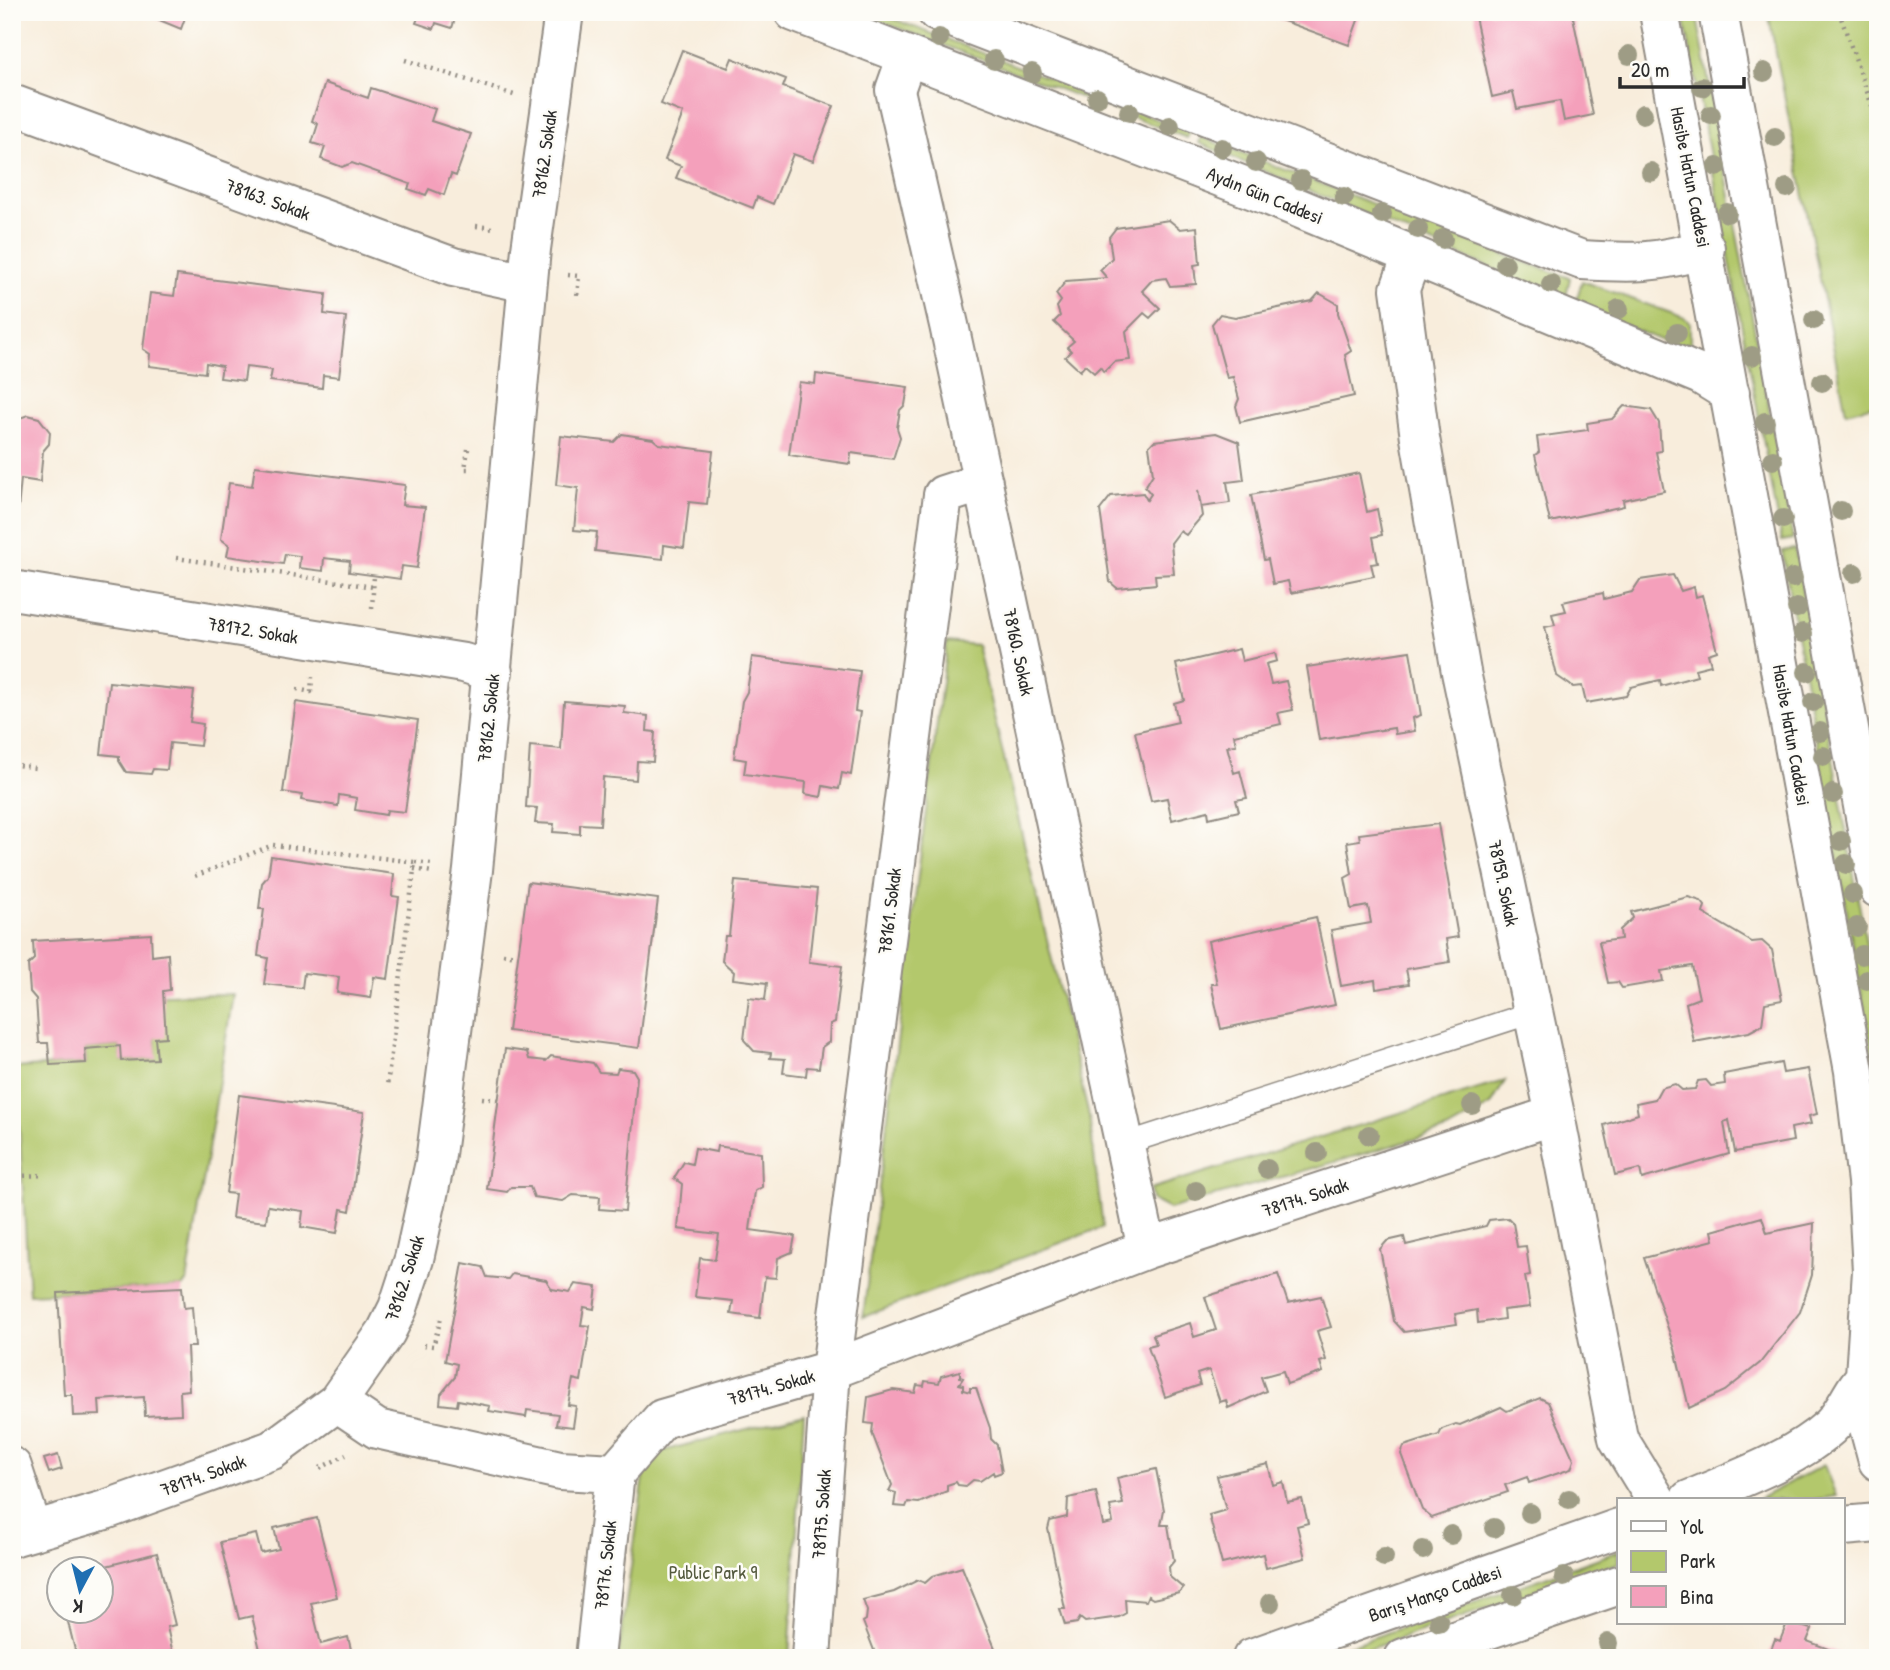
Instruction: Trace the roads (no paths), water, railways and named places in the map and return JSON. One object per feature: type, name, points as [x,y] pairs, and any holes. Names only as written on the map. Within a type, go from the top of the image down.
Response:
[{"type":"street","name":"78162. Sokak","points":[[337,1402],[386,1332],[398,1308],[414,1259],[435,1162],[473,870],[527,284],[564,12]]},
{"type":"street","name":"Aydın Gün Caddesi","points":[[794,12],[1184,162],[1701,375],[1730,393]]},
{"type":"street","points":[[937,12],[1582,260],[1639,263],[1674,259],[1704,248]]},
{"type":"street","name":"Hasibe Hatun Caddesi","points":[[1659,12],[1854,1071],[1867,1182],[1872,1271],[1871,1373],[1863,1405],[1878,1461]]},
{"type":"street","points":[[1718,12],[1878,888]]},
{"type":"street","name":"78160. Sokak","points":[[907,56],[895,90],[983,482],[1147,1249]]},
{"type":"street","name":"78163. Sokak","points":[[12,104],[453,267],[527,284]]},
{"type":"street","name":"78159. Sokak","points":[[1412,256],[1400,289],[1420,438],[1461,672],[1531,1013],[1555,1115],[1618,1438],[1655,1498]]},
{"type":"street","name":"78161. Sokak","points":[[831,1370],[943,495],[983,482]]},
{"type":"street","name":"78172. Sokak","points":[[12,590],[464,663],[493,671]]},
{"type":"street","name":"78174. Sokak","points":[[615,1473],[662,1419],[831,1370],[1147,1249],[1555,1115]]},
{"type":"street","name":"78175. Sokak","points":[[811,1658],[831,1370]]},
{"type":"street","points":[[1693,1498],[1786,1456],[1819,1436],[1832,1424],[1871,1373]]},
{"type":"street","points":[[337,1402],[377,1429],[560,1470],[615,1473]]},
{"type":"street","name":"78174. Sokak","points":[[23,1534],[105,1510],[272,1450],[337,1402]]},
{"type":"street","points":[[12,1467],[23,1534]]},
{"type":"street","name":"78176. Sokak","points":[[595,1658],[615,1473]]},
{"type":"street","points":[[1844,1526],[1878,1523]]},
{"type":"street","name":"Barış Manço Caddesi","points":[[1252,1658],[1617,1529]]},
{"type":"street","points":[[1404,1658],[1469,1647],[1617,1586]]},
{"type":"lane","points":[[1125,1144],[1531,1013]]},
{"type":"park label","name":"Public Park 9","points":[[713,1572]]}]
